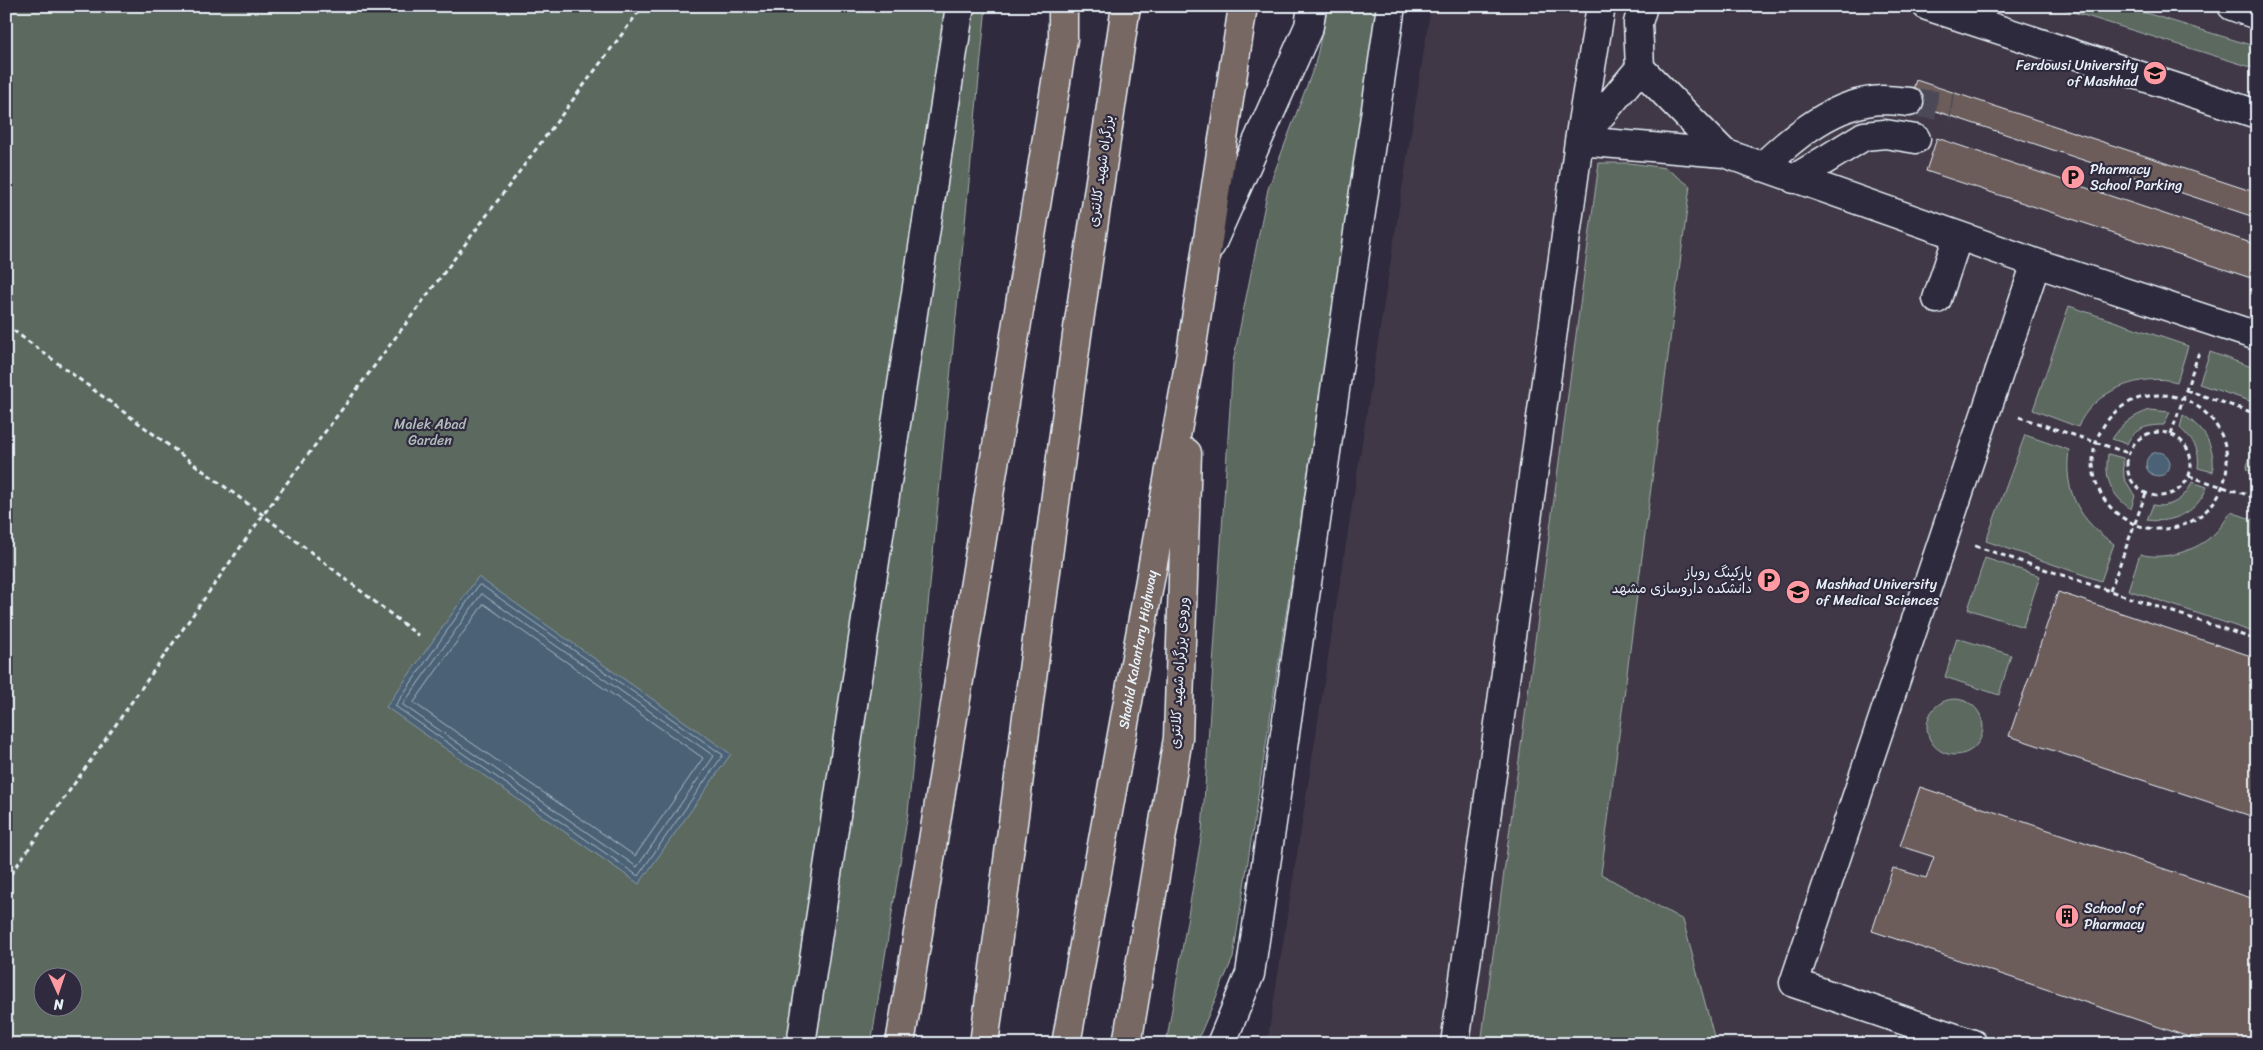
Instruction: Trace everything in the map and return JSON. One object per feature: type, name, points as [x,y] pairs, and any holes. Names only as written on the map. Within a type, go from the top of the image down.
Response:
[{"type":"highway","points":[[900,1044],[1063,40],[1063,6]]},
{"type":"highway","name":"بزرگراه شهید کلانتری","points":[[984,1044],[1077,335],[1126,6]]},
{"type":"highway","points":[[1207,253],[1243,6]]},
{"type":"highway","name":"Shahid Kalantary Highway","points":[[1066,1044],[1190,359],[1207,253]]},
{"type":"highway","name":"ورودی بزرگراه شهید کلانتری","points":[[1127,1044],[1178,738],[1190,359]]},
{"type":"street","points":[[801,1044],[960,6]]},
{"type":"street","points":[[1207,253],[1309,26],[1312,6]]},
{"type":"street","points":[[1221,1044],[1250,974],[1390,6]]},
{"type":"street","points":[[1455,1044],[1579,141],[1601,6]]},
{"type":"street","points":[[1644,6],[1638,23],[1640,68],[1724,153]]},
{"type":"street","points":[[1927,6],[2257,114]]},
{"type":"street","points":[[2232,6],[2257,15]]},
{"type":"street","points":[[1579,141],[1640,68]]},
{"type":"street","points":[[1762,167],[1785,145],[1814,124],[1847,108],[1881,100],[1909,102]]},
{"type":"street","points":[[1794,179],[1864,136],[1885,134],[1916,139]]},
{"type":"street","points":[[1579,141],[1724,153],[2036,263],[2257,336]]},
{"type":"street","points":[[1937,299],[1958,236]]},
{"type":"street","points":[[1974,1044],[1794,983],[2036,263]]},
{"type":"path","points":[[6,881],[263,515],[643,6]]},
{"type":"path","points":[[6,325],[263,515],[419,636]]},
{"type":"path","points":[[2171,434],[2200,350]]},
{"type":"path","points":[[2186,390],[2257,414]]},
{"type":"path","points":[[2153,394],[2175,396],[2196,404],[2212,418],[2224,436],[2228,458],[2223,487],[2216,500],[2200,517],[2180,527],[2157,530],[2134,525],[2114,512],[2100,494],[2093,473],[2093,450],[2095,443],[2100,430],[2114,412],[2132,400],[2153,394]]},
{"type":"path","points":[[1987,407],[2128,453]]},
{"type":"path","points":[[2160,431],[2171,434],[2180,439],[2187,448],[2190,458],[2188,476],[2180,488],[2171,494],[2160,496],[2146,493],[2132,483],[2126,464],[2128,453],[2133,444],[2150,432],[2160,431]]},
{"type":"path","points":[[2188,476],[2257,498]]},
{"type":"path","points":[[2110,592],[2146,493]]},
{"type":"path","points":[[1944,535],[2257,640]]},
{"type":"shaded area","name":"Mashhad University of Medical Sciences","points":[[1431,6],[2257,6],[2257,1044],[1267,1044]]},
{"type":"green space","name":"Malek Abad Garden","points":[[6,6],[986,6],[908,813],[871,1044],[6,1044]]},
{"type":"green space","points":[[1328,6],[1380,6],[1233,958],[1196,1044],[1166,1044],[1202,833],[1233,362],[1268,189],[1315,64]]},
{"type":"green space","points":[[2054,6],[2123,6],[2257,47],[2257,69]]},
{"type":"green space","points":[[1599,163],[1629,163],[1666,168],[1690,186],[1601,874],[1683,920],[1716,1044],[1481,1044]]},
{"type":"green space","points":[[2069,306],[2188,346],[2177,382],[2149,380],[2134,382],[2120,387],[2094,403],[2078,427],[2033,410]]},
{"type":"green space","points":[[2210,352],[2257,369],[2256,403],[2199,384]]},
{"type":"green space","points":[[2150,410],[2170,412],[2164,425],[2142,428],[2133,434],[2127,444],[2112,439],[2128,421]]},
{"type":"green space","points":[[2183,415],[2203,432],[2207,439],[2212,454],[2213,472],[2198,468],[2197,450],[2189,437],[2180,428]]},
{"type":"green space","points":[[2025,435],[2069,450],[2069,479],[2077,504],[2092,526],[2114,544],[2101,581],[1986,541]]},
{"type":"green space","points":[[2257,438],[2257,473],[2246,469]]},
{"type":"green space","points":[[2108,454],[2123,458],[2124,478],[2135,496],[2131,509],[2118,498],[2110,486],[2107,471]]},
{"type":"green space","points":[[2192,482],[2207,487],[2203,496],[2191,509],[2175,518],[2157,521],[2147,520],[2153,505],[2171,504],[2177,501],[2186,493]]},
{"type":"green space","points":[[2231,512],[2257,521],[2257,621],[2253,632],[2128,590],[2140,554],[2159,556],[2189,550],[2214,534]]},
{"type":"green space","points":[[1985,558],[2040,576],[2023,627],[1968,609]]},
{"type":"green space","points":[[1957,638],[2011,655],[1999,695],[1945,677]]},
{"type":"green space","points":[[1955,699],[1966,701],[1975,707],[1981,716],[1983,727],[1981,738],[1975,747],[1966,753],[1955,755],[1944,753],[1935,747],[1929,738],[1927,727],[1929,716],[1935,707],[1944,701]]},
{"type":"water","points":[[2158,452],[2163,453],[2169,459],[2169,469],[2163,475],[2158,476],[2153,475],[2147,469],[2146,464],[2147,459],[2153,453]]},
{"type":"water","points":[[478,577],[731,754],[639,884],[386,707]]},
{"type":"building","points":[[1916,80],[2257,193],[2257,218],[1909,102]]},
{"type":"building","points":[[1937,138],[2257,245],[2257,280],[1926,171]]},
{"type":"building","points":[[2058,592],[2257,658],[2257,818],[2009,736]]},
{"type":"building","name":"School of Pharmacy","points":[[1920,787],[2257,900],[2257,1044],[2210,1044],[1872,931],[1893,868],[1926,878],[1934,857],[1900,846]]},
{"type":"tunnel","points":[[1909,102],[1952,107]]},
{"type":"place","name":"Ferdowsi University of Mashhad","points":[[2155,73]]},
{"type":"place","name":"Pharmacy School Parking","points":[[2073,177]]},
{"type":"place","name":"پارکینگ روباز دانشکده داروسازی مشهد","points":[[1769,580]]},
{"type":"place","name":"Mashhad University of Medical Sciences","points":[[1798,592]]},
{"type":"place","name":"School of Pharmacy","points":[[2067,916]]}]
